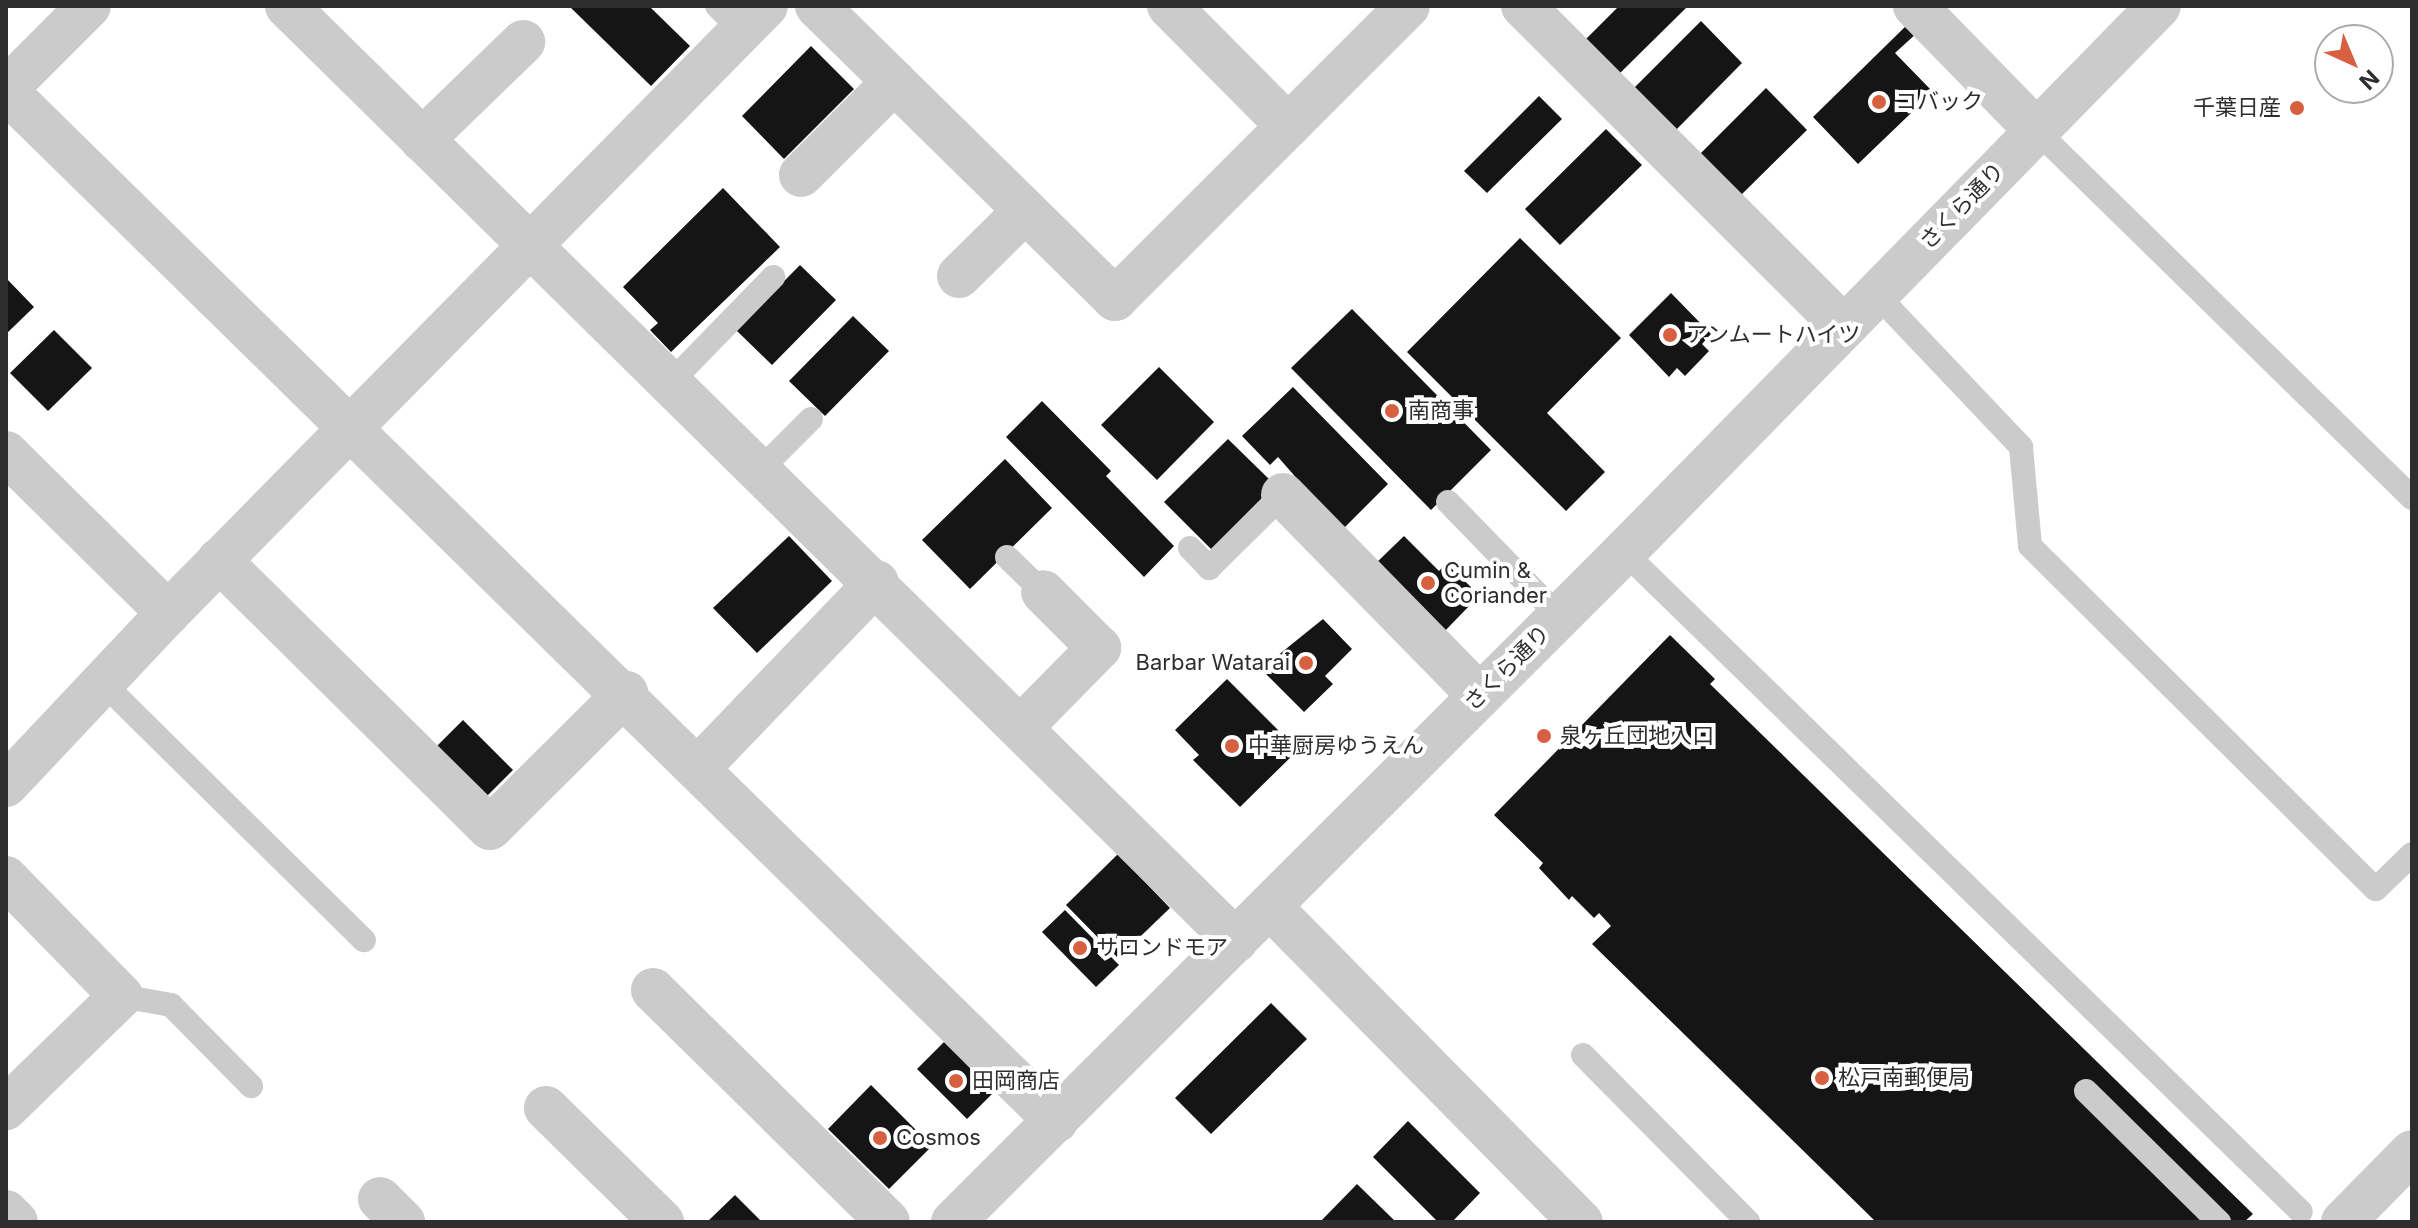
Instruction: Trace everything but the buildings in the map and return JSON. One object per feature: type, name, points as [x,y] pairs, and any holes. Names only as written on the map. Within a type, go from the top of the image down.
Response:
[{"type":"street","points":[[89,6],[6,90],[349,429],[626,693],[1056,1121]]},
{"type":"street","points":[[817,6],[1115,299],[1408,6]]},
{"type":"street","points":[[1169,6],[1288,126]]},
{"type":"street","points":[[1523,6],[1844,327]]},
{"type":"street","points":[[1915,6],[2036,130]]},
{"type":"street","name":"さくら通り","points":[[953,1222],[1624,552],[2159,6]]},
{"type":"street","points":[[300,10],[422,140],[529,247],[877,582],[1236,941]]},
{"type":"street","points":[[6,785],[219,560],[529,247],[742,14]]},
{"type":"street","points":[[422,140],[523,42]]},
{"type":"street","points":[[801,175],[894,82]]},
{"type":"street","points":[[959,276],[1025,211]]},
{"type":"street","points":[[6,453],[168,613]]},
{"type":"street","points":[[1283,495],[1480,696]]},
{"type":"street","points":[[219,560],[490,828],[626,693]]},
{"type":"street","points":[[700,766],[877,582]]},
{"type":"street","points":[[1022,726],[1099,648],[1043,592]]},
{"type":"street","points":[[6,878],[121,996],[6,1108]]},
{"type":"street","points":[[1270,907],[1581,1222]]},
{"type":"street","points":[[653,990],[888,1222]]},
{"type":"street","points":[[546,1108],[662,1222]]},
{"type":"street","points":[[2343,1222],[2412,1152]]},
{"type":"street","points":[[6,1212],[16,1222]]},
{"type":"lane","points":[[2036,130],[2412,498]]},
{"type":"lane","points":[[670,383],[773,277]]},
{"type":"lane","points":[[1876,294],[2021,447],[2030,546],[2376,889],[2412,854]]},
{"type":"lane","points":[[760,470],[811,419]]},
{"type":"lane","points":[[1190,548],[1209,568],[1283,495]]},
{"type":"lane","points":[[1448,502],[1559,616]]},
{"type":"lane","points":[[1624,552],[2301,1212]]},
{"type":"lane","points":[[1007,557],[1043,592]]},
{"type":"lane","points":[[104,684],[364,940]]},
{"type":"lane","points":[[121,996],[171,1005],[251,1086]]},
{"type":"lane","points":[[1583,1055],[1748,1222]]},
{"type":"lane","points":[[2086,1091],[2219,1222]]},
{"type":"place","name":"コバック","points":[[1879,102]]},
{"type":"place","name":"千葉日産","points":[[2297,108]]},
{"type":"place","name":"アンムートハイツ","points":[[1670,335]]},
{"type":"place","name":"南商事","points":[[1392,411]]},
{"type":"place","name":"Cumin & Coriander","points":[[1428,583]]},
{"type":"place","name":"Barbar Watarai","points":[[1306,663]]},
{"type":"place","name":"泉ヶ丘団地入口","points":[[1544,736]]},
{"type":"place","name":"中華厨房ゆうえん","points":[[1232,746]]},
{"type":"place","name":"サロンドモア","points":[[1080,948]]},
{"type":"place","name":"松戸南郵便局","points":[[1822,1078]]},
{"type":"place","name":"田岡商店","points":[[956,1081]]},
{"type":"place","name":"Cosmos","points":[[880,1138]]}]
